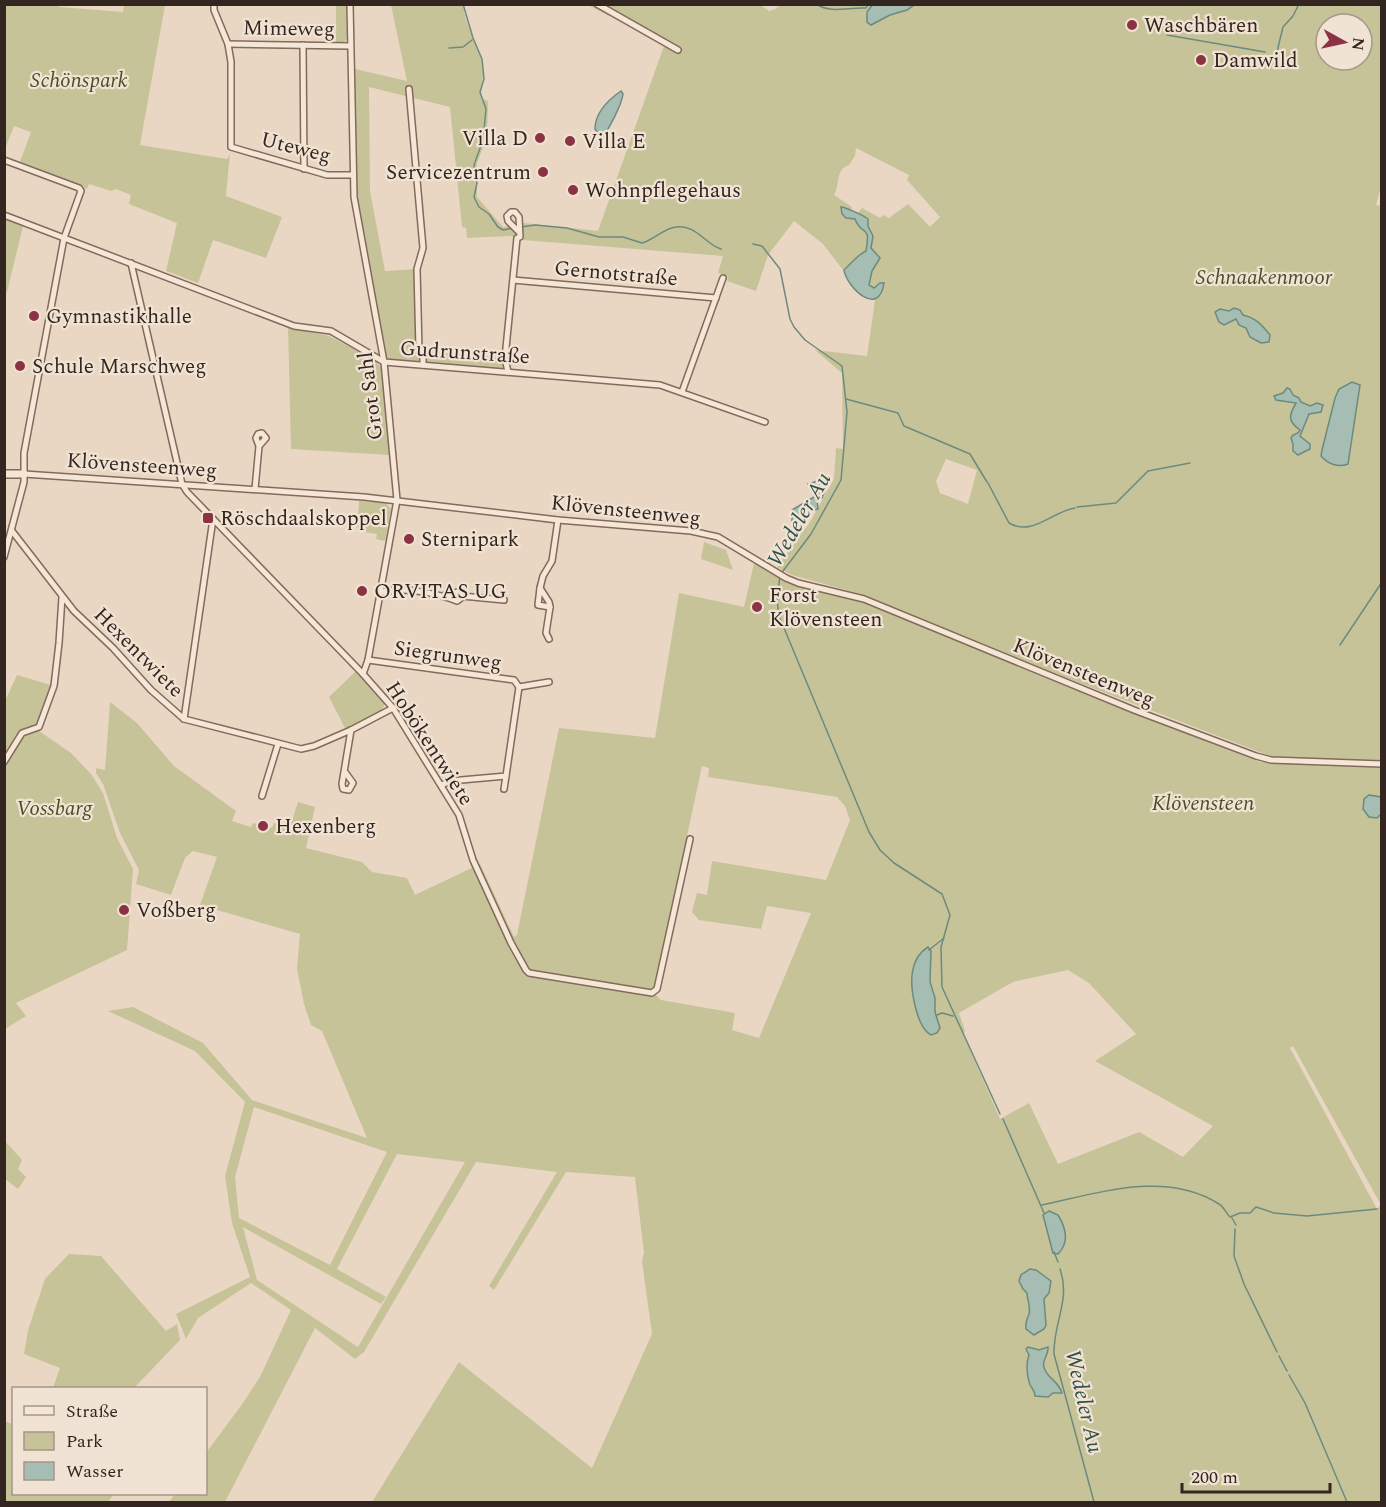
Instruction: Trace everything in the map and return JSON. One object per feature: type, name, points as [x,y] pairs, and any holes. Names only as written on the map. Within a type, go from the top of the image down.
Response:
[{"type":"street","points":[[214,4],[214,10],[228,44]]},
{"type":"street","name":"Grot Sahl","points":[[350,4],[354,197],[384,362],[397,500],[368,660],[363,674]]},
{"type":"street","points":[[597,4],[678,50]]},
{"type":"street","name":"Mimeweg","points":[[228,44],[350,46]]},
{"type":"street","name":"Uteweg","points":[[228,44],[231,62],[231,147],[327,175],[353,175]]},
{"type":"street","points":[[303,45],[304,169]]},
{"type":"street","points":[[409,89],[423,249],[417,269],[419,351],[423,358],[423,365]]},
{"type":"street","points":[[4,160],[79,188],[80,194],[64,238],[24,453],[24,474],[4,557]]},
{"type":"street","points":[[508,372],[505,358],[517,238],[520,237],[518,215],[512,212],[507,218],[511,225],[519,231]]},
{"type":"street","name":"Gudrunstraße","points":[[4,215],[294,326],[332,331],[384,362],[641,383],[682,392],[765,422]]},
{"type":"street","points":[[130,263],[182,484]]},
{"type":"street","points":[[682,392],[723,278]]},
{"type":"street","name":"Gernotstraße","points":[[513,280],[716,298]]},
{"type":"street","points":[[255,489],[258,446]]},
{"type":"street","name":"Klövensteenweg","points":[[4,474],[198,485],[397,500],[558,520],[688,531],[718,537],[798,583],[864,599],[1134,710],[1263,758],[1279,761],[1382,764]]},
{"type":"street","name":"Hobökentwiete","points":[[182,484],[393,708],[459,815],[474,860],[511,943],[529,973],[652,993],[657,989],[690,839]]},
{"type":"street","points":[[192,497],[198,485]]},
{"type":"street","points":[[184,719],[213,519]]},
{"type":"street","points":[[550,607],[538,605],[543,576],[552,561],[558,520]]},
{"type":"street","name":"Hexentwiete","points":[[12,531],[74,611],[113,648],[151,690],[184,719],[293,748],[306,748],[351,730],[393,708]]},
{"type":"street","points":[[382,581],[391,589]]},
{"type":"street","points":[[540,588],[550,607],[546,633],[549,639]]},
{"type":"street","points":[[379,593],[391,589],[445,595],[459,601],[462,596],[504,600]]},
{"type":"street","points":[[4,762],[18,738],[39,727],[54,686],[62,597]]},
{"type":"street","name":"Siegrunweg","points":[[368,660],[514,680],[519,687],[504,789]]},
{"type":"street","name":"Siegrunweg","points":[[519,687],[549,682]]},
{"type":"street","points":[[345,772],[351,730]]},
{"type":"street","points":[[262,796],[278,744]]},
{"type":"street","points":[[442,785],[450,781],[506,776]]},
{"type":"green space","points":[[759,4],[769,11],[781,5],[873,5],[867,12],[873,24],[890,15],[907,10],[914,4],[1381,5],[1382,183],[1376,205],[1380,206],[1381,199],[1381,1205],[1381,1502],[372,1502],[459,1362],[592,1468],[652,1334],[642,1261],[644,1253],[635,1177],[566,1172],[494,1290],[489,1286],[557,1172],[476,1162],[364,1352],[355,1359],[315,1328],[225,1502],[169,1502],[174,1495],[207,1495],[207,1452],[261,1375],[291,1310],[251,1283],[198,1318],[186,1339],[176,1314],[250,1277],[232,1223],[225,1176],[245,1102],[195,1051],[108,1011],[133,1007],[203,1043],[252,1100],[367,1138],[322,1031],[311,1025],[304,1004],[297,969],[300,934],[200,905],[217,857],[193,851],[185,858],[171,895],[136,884],[139,870],[120,833],[103,784],[96,773],[96,768],[105,770],[110,702],[137,723],[174,766],[236,811],[232,821],[251,827],[253,823],[272,828],[274,823],[290,827],[298,802],[315,807],[306,848],[362,862],[372,872],[407,878],[415,895],[480,864],[514,937],[517,935],[559,728],[655,738],[679,593],[744,607],[755,559],[787,582],[865,603],[1260,762],[1266,762],[1270,756],[1007,655],[867,596],[792,575],[777,567],[810,522],[834,479],[836,448],[843,449],[842,373],[815,350],[867,356],[875,300],[855,290],[823,244],[794,221],[768,255],[756,291],[727,281],[728,276],[718,273],[723,256],[523,240],[512,236],[467,238],[466,228],[462,227],[450,107],[369,87],[370,191],[385,271],[417,269],[419,350],[505,358],[508,372],[384,362],[354,197],[351,68],[407,81],[391,5],[463,5],[483,67],[482,96],[488,101],[487,137],[477,163],[477,197],[503,227],[524,223],[598,231],[665,43],[614,15],[609,16],[588,5]],"holes":[[[856,148],[909,175],[907,180],[940,217],[930,227],[908,204],[889,218],[883,215],[880,218],[862,208],[857,214],[851,210],[852,207],[834,195],[840,173],[855,156]],[[946,459],[977,470],[968,504],[940,493],[936,481]],[[702,766],[709,768],[708,777],[837,797],[845,806],[850,820],[826,880],[712,861],[707,895],[697,893],[692,912],[699,920],[761,929],[767,906],[811,913],[759,1038],[732,1030],[735,1013],[661,1000],[652,991]],[[1068,970],[1089,983],[1136,1034],[1095,1061],[1213,1126],[1183,1157],[1139,1132],[1058,1164],[1029,1103],[1000,1119],[963,1034],[965,1031],[959,1013],[1013,982]],[[1293,1046],[1381,1205],[1377,1209],[1290,1048]],[[254,1107],[387,1152],[330,1265],[239,1218],[235,1177]],[[397,1154],[465,1162],[358,1347],[257,1280],[243,1227],[381,1304],[386,1297],[337,1269]]]},
{"type":"green space","name":"Schönspark","points":[[5,5],[58,5],[59,7],[123,12],[124,5],[165,5],[140,145],[227,159],[230,154],[226,196],[282,217],[266,258],[213,240],[198,283],[166,271],[177,223],[129,204],[131,195],[116,189],[111,191],[89,184],[87,189],[20,162],[31,132],[14,126],[5,149]]},
{"type":"green space","points":[[336,5],[346,5],[347,39],[343,43],[336,43]]},
{"type":"green space","points":[[4,215],[24,222],[7,292],[4,291]]},
{"type":"green space","points":[[288,327],[329,336],[376,361],[383,371],[389,455],[291,449]]},
{"type":"green space","points":[[359,501],[386,503],[391,509],[385,541],[376,539],[377,534],[357,531]]},
{"type":"green space","points":[[704,542],[726,550],[733,570],[701,559]]},
{"type":"green space","points":[[356,671],[385,704],[381,711],[346,730],[329,697]]},
{"type":"green space","name":"Vossbarg","points":[[17,675],[51,685],[38,723],[39,731],[71,753],[91,774],[103,793],[117,838],[133,869],[127,950],[16,1003],[26,1016],[5,1029],[4,703]]},
{"type":"green space","points":[[5,1141],[22,1160],[18,1169],[26,1177],[18,1189],[5,1179]]},
{"type":"green space","points":[[69,1254],[101,1256],[166,1331],[177,1324],[180,1340],[135,1387],[53,1387],[60,1368],[24,1354],[28,1330],[45,1279]]},
{"type":"green space","points":[[4,1421],[12,1424],[12,1495],[113,1495],[108,1502],[5,1502]]},
{"type":"water","points":[[873,4],[914,5],[871,25],[867,22],[867,12]]},
{"type":"water","points":[[621,91],[622,99],[617,111],[601,137],[595,129],[597,118],[607,103]]},
{"type":"water","points":[[841,207],[868,219],[868,226],[873,236],[871,248],[880,258],[872,271],[869,285],[874,288],[884,283],[881,293],[876,298],[870,299],[863,296],[846,277],[844,270],[866,251],[867,233],[860,228],[855,219],[846,218],[842,214]]},
{"type":"water","points":[[1234,308],[1261,325],[1270,335],[1269,342],[1261,343],[1250,337],[1246,328],[1239,325],[1236,319],[1224,325],[1219,322],[1215,312],[1220,309],[1229,311]]},
{"type":"water","points":[[1352,382],[1360,385],[1348,464],[1337,465],[1321,456],[1322,450],[1335,398],[1339,389]]},
{"type":"water","points":[[1287,388],[1301,402],[1310,406],[1317,403],[1323,405],[1321,412],[1309,414],[1300,436],[1310,444],[1310,449],[1298,455],[1293,451],[1291,438],[1300,430],[1290,418],[1296,403],[1276,400],[1274,396],[1283,393]]},
{"type":"water","points":[[821,480],[826,489],[822,498],[817,499],[818,509],[811,511],[802,527],[797,527],[792,521],[792,510],[814,497],[816,494],[808,484]]},
{"type":"water","points":[[1369,795],[1381,797],[1381,814],[1377,818],[1369,817],[1363,809],[1364,799]]},
{"type":"water","points":[[928,947],[931,951],[930,982],[940,1028],[937,1033],[931,1035],[921,1024],[912,985],[915,962]]},
{"type":"water","points":[[1049,1211],[1058,1215],[1065,1230],[1064,1245],[1058,1254],[1053,1253],[1043,1215]]},
{"type":"water","points":[[1030,1269],[1036,1270],[1051,1281],[1049,1293],[1044,1299],[1046,1325],[1034,1335],[1026,1329],[1029,1306],[1027,1293],[1019,1281],[1021,1275]]},
{"type":"water","points":[[1028,1347],[1039,1350],[1048,1347],[1044,1367],[1062,1393],[1053,1393],[1048,1397],[1035,1396],[1028,1376],[1029,1355],[1026,1349]]},
{"type":"waterway","name":"Wedeler Au","points":[[463,4],[482,59],[484,79],[480,92],[486,109],[483,140],[474,165],[477,183],[474,197],[479,207],[489,214],[498,227],[503,230],[514,228]]},
{"type":"waterway","points":[[816,4],[828,9],[866,8],[868,4]]},
{"type":"waterway","points":[[1275,60],[1283,27],[1293,16],[1299,4]]},
{"type":"waterway","points":[[1167,35],[1265,52]]},
{"type":"waterway","points":[[449,48],[463,47],[472,40]]},
{"type":"waterway","name":"Wedeler Au","points":[[521,227],[535,225],[567,228],[599,237],[623,237],[642,243],[667,230],[683,227],[695,231],[721,249]]},
{"type":"waterway","name":"Wedeler Au","points":[[753,244],[762,246],[780,269],[790,319],[794,327],[805,340],[842,366],[847,412],[841,480],[811,534],[780,575],[777,600],[779,616],[869,832],[880,850],[894,863],[942,894],[950,915],[941,947],[942,987],[1000,1114]]},
{"type":"waterway","points":[[846,399],[898,413],[904,426],[970,454],[987,482]]},
{"type":"waterway","points":[[1077,507],[1116,503],[1148,471],[1190,463]]},
{"type":"waterway","points":[[988,483],[1009,523],[1018,526],[1034,525],[1075,508]]},
{"type":"waterway","points":[[1340,645],[1382,582]]},
{"type":"waterway","name":"Wedeler Au","points":[[929,950],[944,938]]},
{"type":"waterway","name":"Wedeler Au","points":[[937,1015],[942,1013],[953,1016]]},
{"type":"waterway","name":"Wedeler Au","points":[[1003,1119],[1044,1213]]},
{"type":"waterway","points":[[1042,1205],[1109,1190],[1155,1186],[1177,1188],[1199,1194],[1221,1205],[1230,1217],[1240,1213],[1250,1213],[1256,1207],[1274,1213],[1307,1216],[1377,1209]]},
{"type":"waterway","points":[[1232,1218],[1236,1225]]},
{"type":"waterway","points":[[1235,1229],[1234,1256],[1244,1284],[1277,1352]]},
{"type":"waterway","name":"Wedeler Au","points":[[1054,1252],[1058,1262]]},
{"type":"waterway","name":"Wedeler Au","points":[[1060,1269],[1064,1291],[1054,1354],[1094,1502]]},
{"type":"waterway","points":[[1279,1356],[1287,1371]]},
{"type":"waterway","points":[[1289,1375],[1305,1403],[1347,1502]]},
{"type":"place","name":"Waschbären","points":[[1132,25]]},
{"type":"place","name":"Damwild","points":[[1201,60]]},
{"type":"place","name":"Villa D","points":[[540,138]]},
{"type":"place","name":"Villa E","points":[[570,141]]},
{"type":"place","name":"Servicezentrum","points":[[543,172]]},
{"type":"place","name":"Wohnpflegehaus","points":[[573,190]]},
{"type":"place","name":"Gymnastikhalle","points":[[34,316]]},
{"type":"place","name":"Schule Marschweg","points":[[20,366]]},
{"type":"place","name":"Röschdaalskoppel","points":[[208,518]]},
{"type":"place","name":"Sternipark","points":[[409,539]]},
{"type":"place","name":"ORVITAS UG","points":[[362,591]]},
{"type":"place","name":"Forst Klövensteen","points":[[757,607]]},
{"type":"place","name":"Hexenberg","points":[[263,826]]},
{"type":"place","name":"Voßberg","points":[[124,910]]},
{"type":"park label","name":"Schnaakenmoor","points":[[1264,277]]},
{"type":"park label","name":"Klövensteen","points":[[1203,803]]}]
